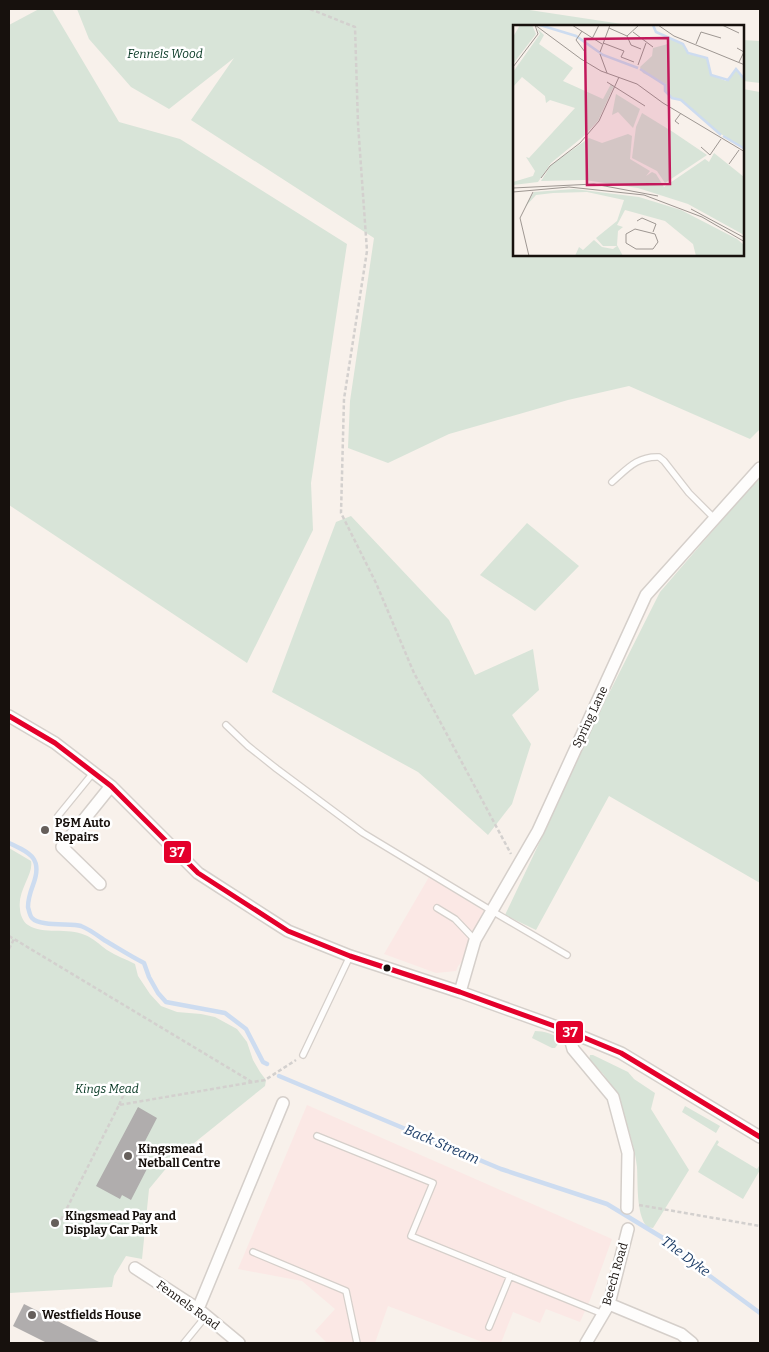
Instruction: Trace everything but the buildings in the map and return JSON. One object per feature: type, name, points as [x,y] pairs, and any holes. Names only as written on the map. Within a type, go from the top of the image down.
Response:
[{"type":"street","name":"Spring Lane","points":[[460,992],[475,940],[538,831],[646,595],[760,468]]},
{"type":"street","points":[[9,716],[55,743],[110,786],[198,873],[288,931],[350,956],[460,992],[568,1031],[621,1054],[760,1137]]},
{"type":"street","points":[[100,884],[62,847],[110,786]]},
{"type":"street","points":[[568,1031],[572,1049],[613,1097],[628,1153],[633,1207]]},
{"type":"street","points":[[202,1312],[283,1103]]},
{"type":"street","name":"Beech Road","points":[[586,1343],[606,1309],[628,1230]]},
{"type":"street","name":"Fennels Road","points":[[135,1268],[202,1312],[239,1343]]},
{"type":"street","points":[[606,1309],[681,1334],[692,1343]]},
{"type":"lane","points":[[612,482],[638,460],[659,457],[689,494],[715,519]]},
{"type":"lane","points":[[226,725],[263,758],[363,833],[567,955]]},
{"type":"lane","points":[[58,816],[93,773]]},
{"type":"lane","points":[[437,908],[455,919],[475,940]]},
{"type":"lane","points":[[303,1055],[350,956]]},
{"type":"lane","points":[[317,1136],[432,1183],[411,1236],[510,1276],[606,1309]]},
{"type":"lane","points":[[253,1252],[346,1291],[357,1343]]},
{"type":"lane","points":[[489,1327],[510,1276]]},
{"type":"lane","points":[[184,1343],[202,1312]]},
{"type":"path","points":[[310,9],[355,27],[358,124],[367,251],[344,398],[340,513],[376,583],[414,673],[518,867]]},
{"type":"path","points":[[9,936],[252,1082]]},
{"type":"path","points":[[9,949],[14,940]]},
{"type":"path","points":[[119,1104],[265,1080],[286,1066]]},
{"type":"path","points":[[61,1220],[127,1087]]},
{"type":"path","points":[[633,1207],[760,1226]]},
{"type":"shaded area","points":[[429,877],[484,911],[469,954],[456,971],[436,973],[384,954]]},
{"type":"shaded area","points":[[307,1105],[612,1239],[580,1322],[546,1309],[540,1323],[513,1312],[501,1343],[485,1343],[388,1306],[375,1343],[327,1343],[315,1331],[335,1309],[302,1281],[238,1269]]},
{"type":"green space","points":[[39,9],[52,9],[119,122],[180,139],[347,244],[311,483],[313,530],[247,663],[9,505],[9,25]]},
{"type":"green space","name":"Fennels Wood","points":[[77,9],[523,9],[628,25],[513,25],[513,256],[744,256],[744,89],[760,92],[760,429],[750,439],[629,386],[568,400],[449,434],[388,463],[348,448],[350,401],[374,238],[191,120],[234,58],[169,109],[131,87],[89,39]]},
{"type":"green space","points":[[744,40],[760,41],[760,83],[744,81]]},
{"type":"green space","points":[[760,476],[760,883],[609,796],[536,930],[505,915],[585,741],[660,592]]},
{"type":"green space","points":[[351,516],[449,620],[475,675],[533,649],[539,690],[512,715],[531,744],[512,804],[488,835],[418,772],[272,692],[336,522]]},
{"type":"green space","points":[[527,523],[579,566],[535,611],[480,575]]},
{"type":"green space","name":"Kings Mead","points":[[9,848],[31,861],[30,871],[20,902],[21,915],[26,924],[41,930],[71,931],[88,936],[110,952],[135,964],[138,976],[161,1006],[177,1012],[215,1017],[237,1029],[247,1042],[253,1060],[266,1080],[265,1086],[173,1160],[149,1189],[142,1259],[126,1256],[114,1276],[112,1287],[9,1293]]},
{"type":"green space","points":[[535,1031],[549,1033],[561,1040],[555,1048],[552,1048],[532,1038]]},
{"type":"green space","points":[[590,1055],[628,1072],[634,1079],[655,1093],[651,1109],[689,1170],[653,1228],[647,1227],[641,1215],[638,1199],[636,1157],[626,1122],[612,1088],[603,1074],[589,1060]]},
{"type":"green space","points":[[685,1106],[720,1126],[716,1133],[682,1112]]},
{"type":"green space","points":[[717,1140],[719,1142],[717,1145],[757,1169],[760,1167],[743,1199],[698,1172]]},
{"type":"waterway","name":"Back Stream","points":[[9,843],[29,854],[36,863],[36,876],[28,904],[32,918],[48,924],[81,926],[144,963],[158,993],[166,1002],[225,1013],[246,1029],[263,1062],[267,1064]]},
{"type":"waterway","name":"Back Stream","points":[[279,1076],[501,1169],[607,1204],[663,1238],[703,1271],[760,1313]]},
{"type":"transit line","name":"37","points":[[9,716],[55,743],[111,786],[198,873],[288,931],[350,956],[460,992],[568,1031],[621,1053],[760,1137]]},
{"type":"place","name":"P&M Auto Repairs","points":[[45,830]]},
{"type":"place","name":"Kingsmead Netball Centre","points":[[128,1156]]},
{"type":"place","name":"Kingsmead Pay and Display Car Park","points":[[55,1223]]},
{"type":"place","name":"Westfields House","points":[[32,1315]]},
{"type":"water label","name":"The Dyke","points":[[686,1256]]}]
